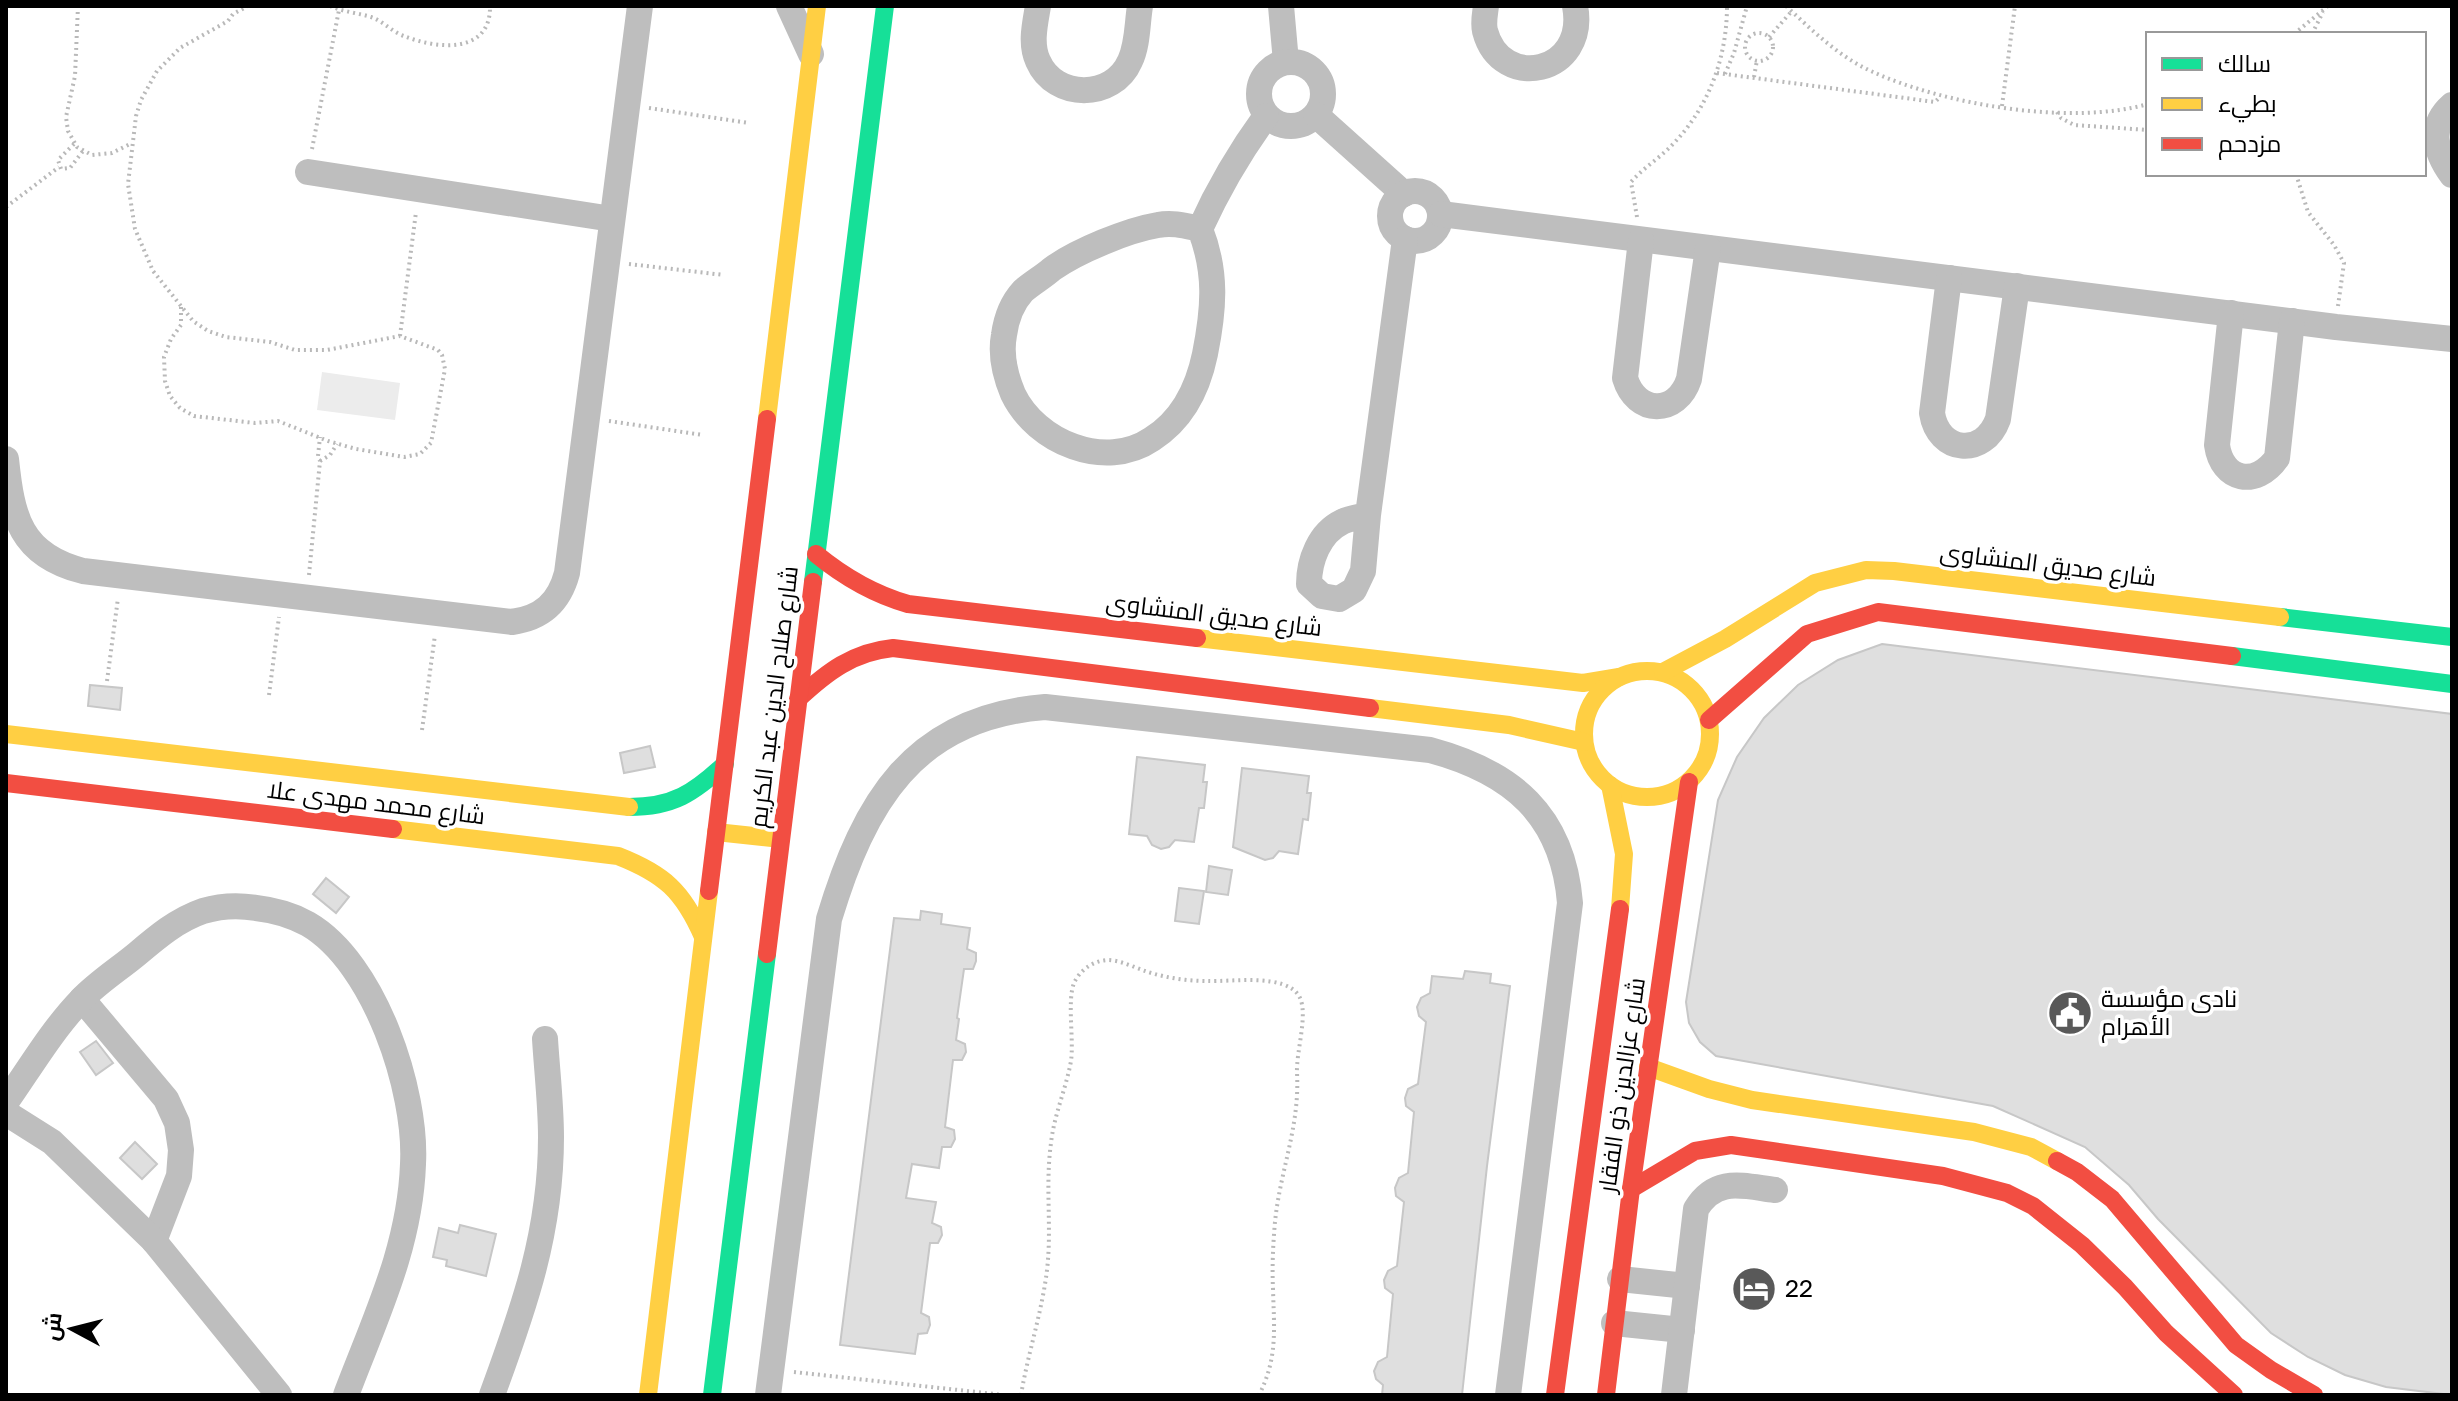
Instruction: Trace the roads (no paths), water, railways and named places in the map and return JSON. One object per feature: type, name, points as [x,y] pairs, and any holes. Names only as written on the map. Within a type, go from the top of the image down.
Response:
[{"type":"street","points":[[6,459],[13,512],[21,529],[32,545],[64,566],[121,576],[512,622],[528,620],[542,613],[554,603],[563,589],[567,573],[640,6]]},
{"type":"street","points":[[789,6],[811,55]]},
{"type":"street","name":"شارع صلاح الدين عبد الكريم","points":[[648,1395],[817,6]]},
{"type":"street","name":"شارع صلاح الدين عبد الكريم","points":[[712,1395],[885,6]]},
{"type":"street","points":[[1038,6],[1033,44],[1037,60],[1046,74],[1059,85],[1091,91],[1107,86],[1130,63],[1140,6]]},
{"type":"street","points":[[1281,6],[1286,62]]},
{"type":"street","points":[[1486,6],[1484,28],[1492,49],[1509,63],[1530,69],[1551,64],[1568,50],[1577,30],[1575,6]]},
{"type":"street","points":[[1286,62],[1297,62],[1316,73],[1324,94],[1316,115],[1297,126],[1275,123],[1266,116],[1259,95],[1266,73],[1286,62]]},
{"type":"street","points":[[2452,105],[2444,112],[2436,134],[2440,158],[2452,175]]},
{"type":"street","points":[[1316,115],[1404,194]]},
{"type":"street","points":[[1200,229],[1179,224],[1159,224],[1096,245],[1057,266],[1021,293],[1007,318],[1002,346],[1005,376],[1018,403],[1037,426],[1062,443],[1091,452],[1121,451],[1150,441],[1173,422],[1191,398],[1202,371],[1208,342],[1213,281],[1210,254],[1200,229],[1240,151],[1266,116]]},
{"type":"street","points":[[308,172],[612,219]]},
{"type":"street","points":[[1411,191],[1428,194],[1441,214],[1436,231],[1430,237],[1413,242],[1398,235],[1391,221],[1393,205],[1411,191]]},
{"type":"street","points":[[1441,214],[2452,339]]},
{"type":"street","points":[[1368,515],[1405,239]]},
{"type":"street","points":[[1641,240],[1625,378],[1635,398],[1656,407],[1678,399],[1689,379],[1708,248]]},
{"type":"street","points":[[1949,278],[1932,413],[1938,431],[1962,446],[1981,442],[1989,436],[1998,419],[2017,286]]},
{"type":"street","points":[[2231,313],[2217,445],[2224,465],[2241,476],[2262,474],[2277,458],[2292,321]]},
{"type":"street","name":"شارع صديق المنشاوى","points":[[816,554],[876,601],[1583,683],[1619,677]]},
{"type":"street","name":"شارع صديق المنشاوى","points":[[1663,672],[1725,639],[1815,583],[1866,570],[2452,637]]},
{"type":"street","points":[[1709,720],[1807,634],[1878,612],[2452,684]]},
{"type":"street","points":[[798,699],[845,660],[878,642],[893,648],[1509,725],[1584,742]]},
{"type":"street","points":[[1640,671],[1663,672],[1684,683],[1700,699],[1709,720],[1707,754],[1689,782],[1671,793],[1650,798],[1629,795],[1597,774],[1589,759],[1584,742],[1587,716],[1599,693],[1619,677],[1640,671]]},
{"type":"street","points":[[1221,725],[1226,690]]},
{"type":"street","points":[[770,1382],[829,919],[864,826],[884,793],[909,763],[950,732],[973,721],[1020,709],[1069,708],[1418,748],[1477,765],[1515,789],[1543,818],[1554,837],[1568,880],[1568,925],[1508,1395]]},
{"type":"street","name":"شارع محمد مهدى علا","points":[[6,734],[650,808],[679,801],[703,785],[725,764]]},
{"type":"street","name":"شارع عزالدين ذو الفقار","points":[[1606,1395],[1648,1067],[1660,943],[1689,782]]},
{"type":"street","name":"شارع محمد مهدى علا","points":[[6,783],[618,856],[648,867],[673,885],[692,909],[703,937]]},
{"type":"street","name":"شارع عزالدين ذو الفقار","points":[[1555,1395],[1622,938],[1624,854],[1610,785]]},
{"type":"street","points":[[716,832],[781,839]]},
{"type":"street","points":[[6,1102],[82,999],[170,927],[203,911],[239,905],[275,910],[309,924],[337,948],[364,985],[385,1026],[401,1069],[410,1114],[414,1161],[410,1206],[401,1252],[346,1395]]},
{"type":"street","points":[[82,999],[166,1099],[177,1123],[181,1150],[179,1176],[154,1241]]},
{"type":"street","points":[[492,1395],[525,1305],[545,1222],[551,1137],[545,1039]]},
{"type":"street","points":[[1648,1067],[1709,1089],[1752,1100],[1974,1132],[2031,1147],[2077,1172],[2112,1199],[2236,1345],[2314,1395]]},
{"type":"street","points":[[6,1113],[52,1142],[154,1241],[279,1395]]},
{"type":"street","points":[[1631,1189],[1695,1151],[1731,1145],[1943,1176],[2007,1193],[2033,1206],[2082,1245],[2166,1333],[2234,1395]]},
{"type":"street","points":[[1674,1395],[1696,1209],[1703,1197],[1715,1188],[1728,1185],[1775,1190]]},
{"type":"street","points":[[1620,1279],[1687,1286]]},
{"type":"street","points":[[1614,1323],[1682,1330]]},
{"type":"place","name":"نادى مؤسسة الأهرام","points":[[2070,1013]]},
{"type":"place","name":"22","points":[[1754,1289]]}]
